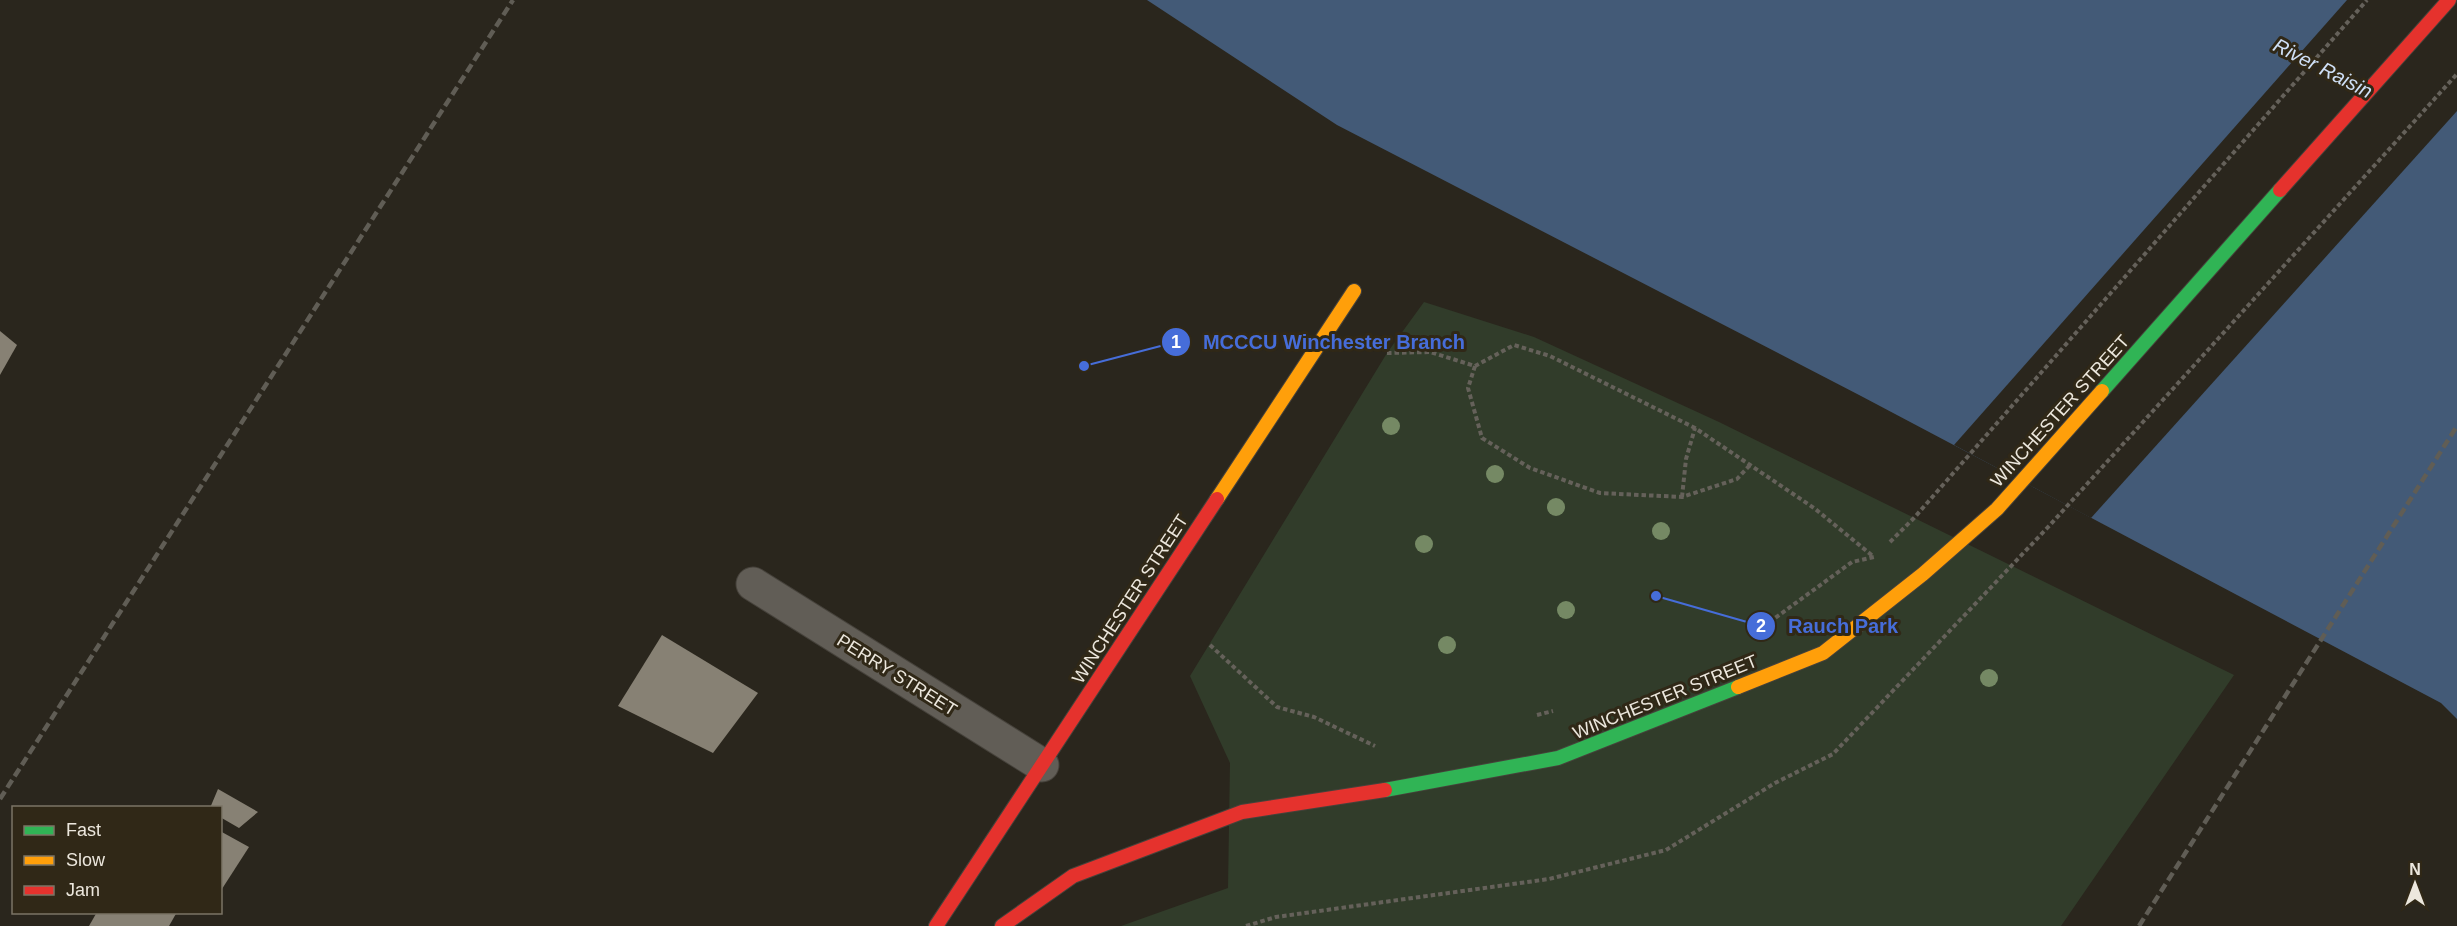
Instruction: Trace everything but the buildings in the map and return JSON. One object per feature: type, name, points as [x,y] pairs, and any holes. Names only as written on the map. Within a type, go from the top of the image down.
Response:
[{"type":"street","name":"WINCHESTER STREET","points":[[1002,926],[1073,876],[1242,813],[1394,789],[1558,758],[1823,653],[1923,574],[1997,509],[2449,0]]},
{"type":"street","name":"WINCHESTER STREET","points":[[936,926],[1354,291]]},
{"type":"street","name":"PERRY STREET","points":[[753,584],[1042,765]]},
{"type":"path","points":[[1753,632],[1852,562],[1874,557],[1914,518],[2367,0]]},
{"type":"path","points":[[1246,926],[1276,917],[1549,879],[1666,850],[1774,783],[1833,754],[2050,525],[2457,74]]},
{"type":"path","points":[[1750,465],[1737,479],[1682,497],[1600,494],[1530,468],[1482,438],[1468,388],[1475,366],[1514,345],[1550,356],[1695,428],[1814,508],[1874,557]]},
{"type":"path","points":[[1387,353],[1430,352],[1475,366]]},
{"type":"path","points":[[1682,497],[1686,459],[1695,428]]},
{"type":"path","points":[[1210,645],[1277,707],[1314,717],[1381,749]]},
{"type":"path","points":[[1533,716],[1556,710]]},
{"type":"green space","points":[[1424,302],[1534,337],[1719,422],[2234,675],[2061,926],[1121,926],[1228,888],[1230,763],[1190,676],[1387,353]]},
{"type":"water","name":"River Raisin","points":[[1147,0],[2457,0],[2457,719],[2441,703],[1861,396],[1337,125]]},
{"type":"pier","points":[[2347,0],[2457,0],[2457,111],[2091,518],[1954,445]]},
{"type":"railway","points":[[0,799],[513,0]]},
{"type":"railway","points":[[2139,926],[2457,426]]},
{"type":"traffic: fast","points":[[2102,391],[2280,190]]},
{"type":"traffic: fast","points":[[1385,790],[1558,758],[1738,687]]},
{"type":"traffic: slow","points":[[1217,499],[1354,291]]},
{"type":"traffic: slow","points":[[1738,687],[1823,653],[1923,574],[1997,509],[2102,391]]},
{"type":"traffic: jam","points":[[2280,190],[2449,0]]},
{"type":"traffic: jam","points":[[936,926],[1217,499]]},
{"type":"traffic: jam","points":[[1002,926],[1073,876],[1242,812],[1385,790]]},
{"type":"place","name":"MCCCU Winchester Branch","points":[[1084,366]]},
{"type":"place","name":"Rauch Park","points":[[1656,596]]}]
